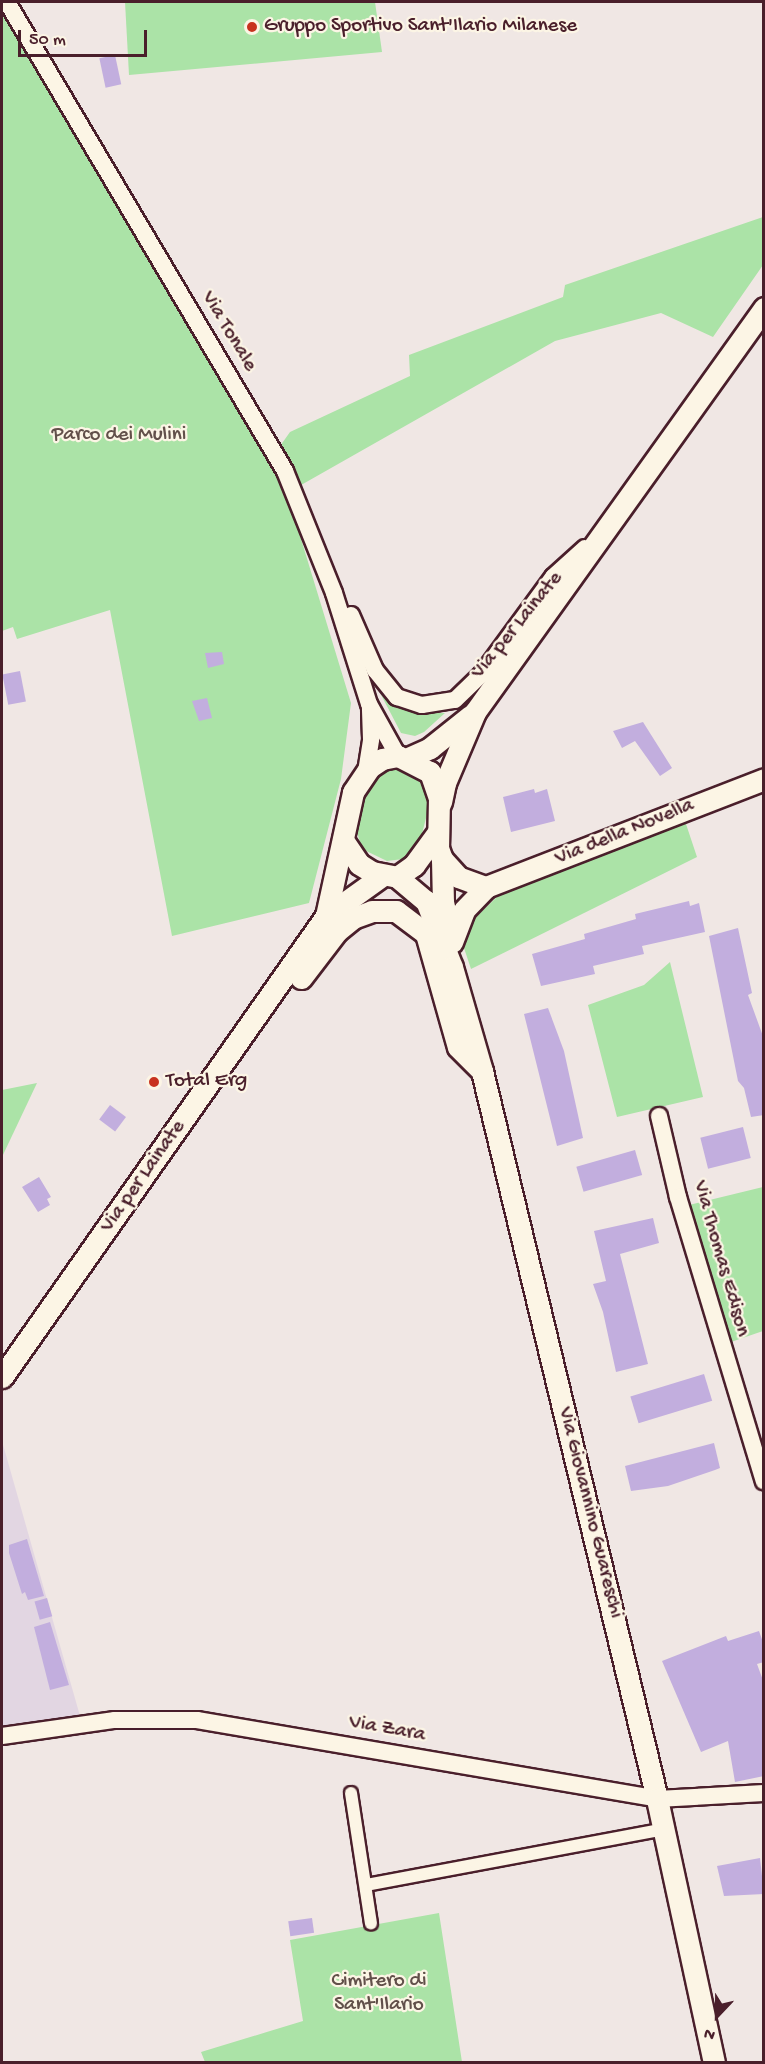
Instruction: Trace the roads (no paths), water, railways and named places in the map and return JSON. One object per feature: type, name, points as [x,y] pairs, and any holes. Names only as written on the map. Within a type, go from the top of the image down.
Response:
[{"type":"street","name":"Via Tonale","points":[[7,2],[285,471],[334,593],[369,704]]},
{"type":"street","name":"Via per Lainate","points":[[439,823],[445,783],[475,712],[764,308]]},
{"type":"street","name":"Via per Lainate","points":[[334,593],[349,611],[375,670],[397,698],[422,705],[455,700],[482,674],[553,578],[609,525]]},
{"type":"street","points":[[369,704],[403,757],[382,759],[366,772],[353,792],[343,840],[359,864],[390,876],[435,901],[452,942]]},
{"type":"street","points":[[366,772],[371,739],[369,704]]},
{"type":"street","name":"Via per Lainate","points":[[403,757],[430,748],[475,712]]},
{"type":"street","name":"Via per Lainate","points":[[403,757],[430,772],[436,784],[442,859],[435,901]]},
{"type":"street","name":"Via della Novella","points":[[435,901],[480,893],[764,778]]},
{"type":"street","points":[[390,876],[414,865],[439,823]]},
{"type":"street","name":"Via per Lainate","points":[[2,1377],[206,1090],[326,916],[343,840]]},
{"type":"street","points":[[442,859],[458,877],[480,893],[464,910],[452,942],[452,967]]},
{"type":"street","name":"Via per Lainate","points":[[326,916],[390,876]]},
{"type":"street","points":[[435,901],[452,967]]},
{"type":"street","points":[[206,1090],[228,1075],[338,931],[353,918],[372,911],[396,911],[426,934],[458,1047],[482,1071]]},
{"type":"street","name":"Via Giovannino Guareschi","points":[[452,967],[482,1071],[657,1799],[714,2062]]},
{"type":"street","name":"Via Thomas Edison","points":[[659,1116],[678,1197],[764,1481]]},
{"type":"street","name":"Via Zara","points":[[2,1736],[125,1719],[197,1720],[657,1799],[764,1793]]},
{"type":"street","points":[[351,1793],[371,1923]]},
{"type":"street","points":[[366,1885],[664,1829]]},
{"type":"place","name":"Gruppo Sportivo Sant'Ilario Milanese","points":[[252,27]]},
{"type":"place","name":"Total Erg","points":[[154,1082]]},
{"type":"park label","name":"Parco dei Mulini","points":[[119,436]]},
{"type":"park label","name":"Cimitero di Sant'Ilario","points":[[379,1994]]}]
